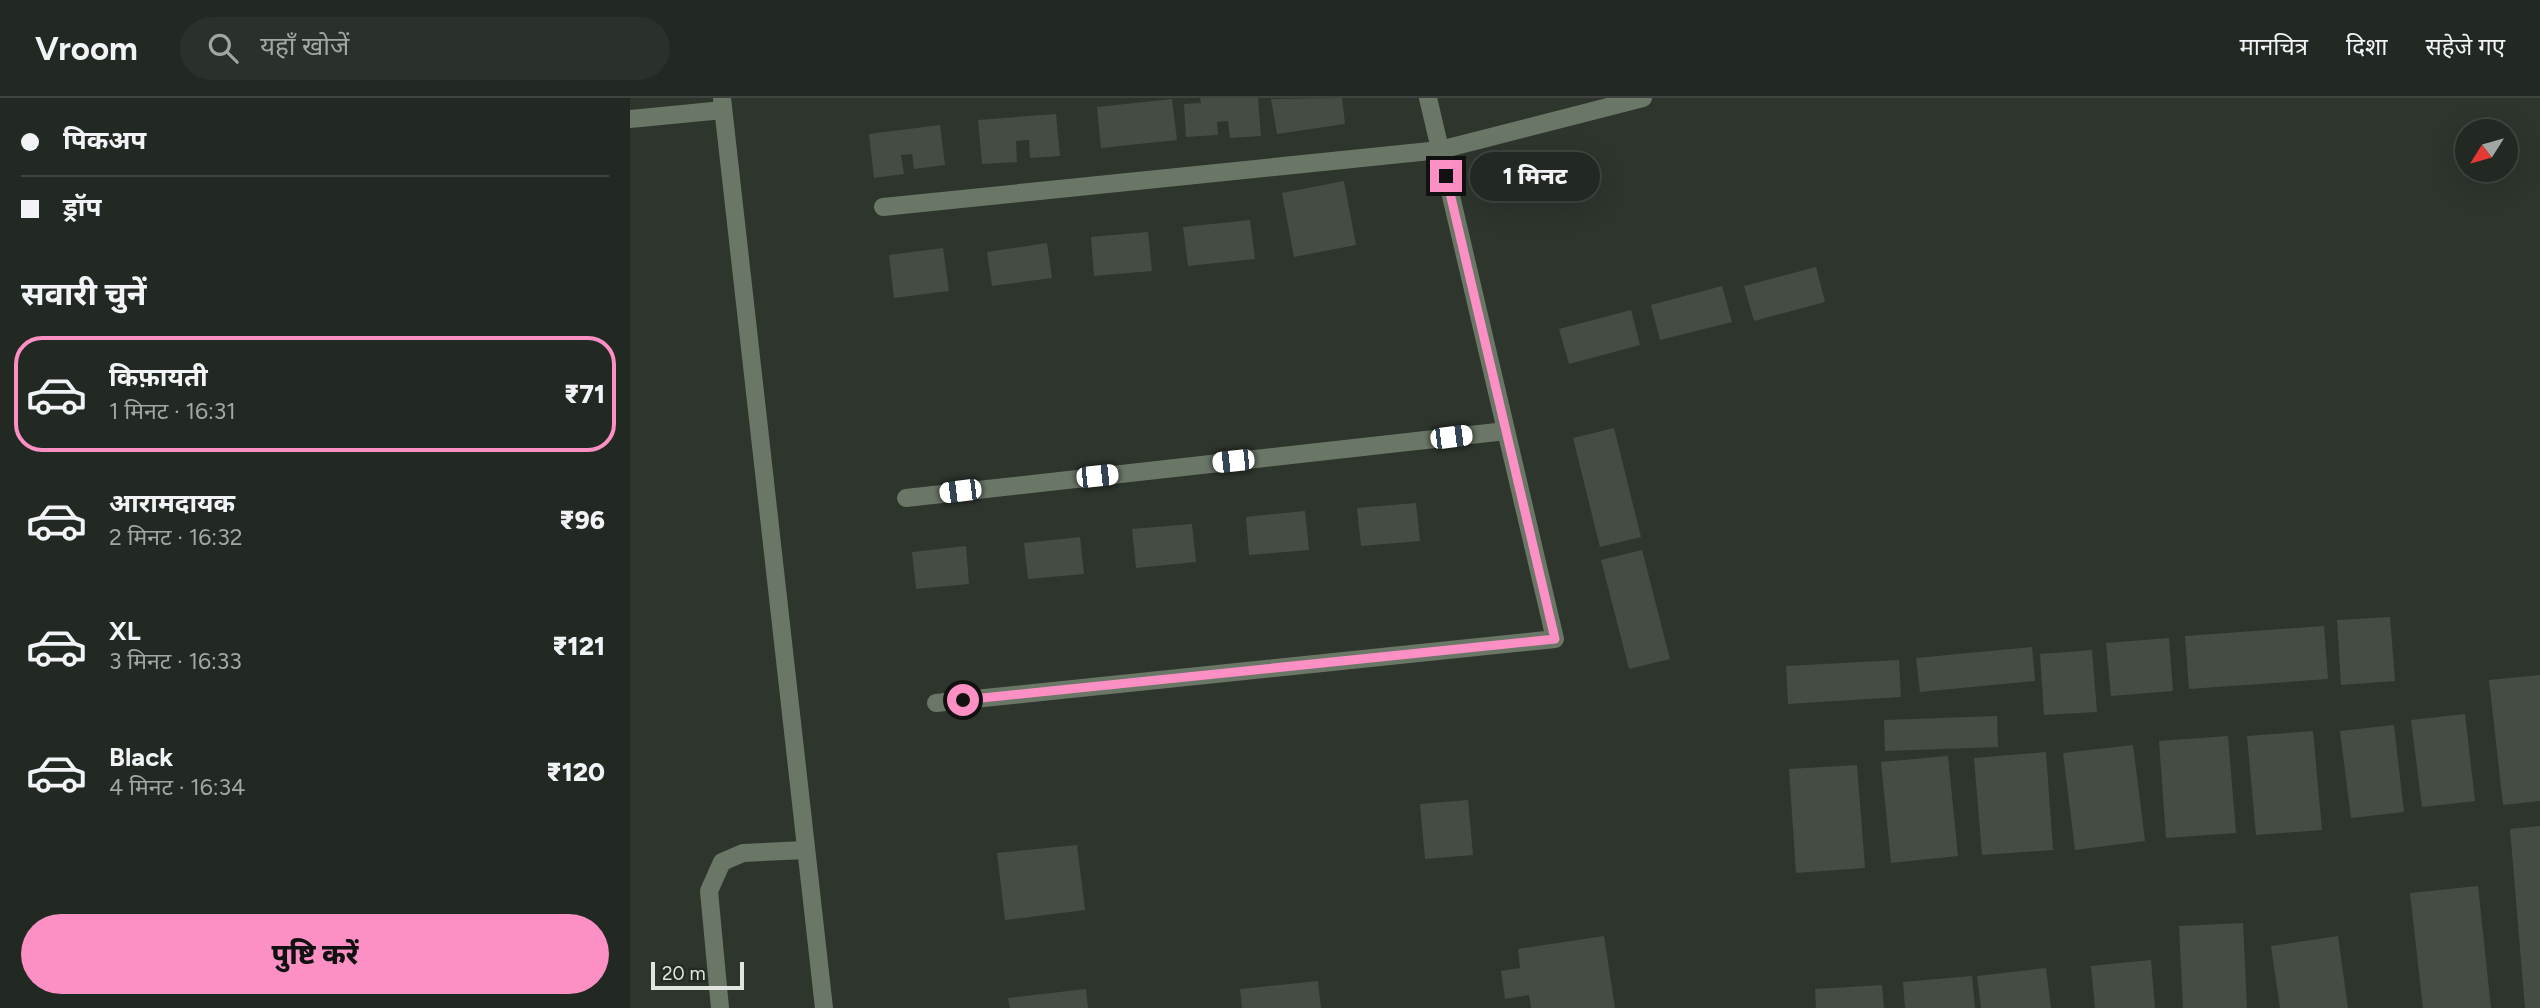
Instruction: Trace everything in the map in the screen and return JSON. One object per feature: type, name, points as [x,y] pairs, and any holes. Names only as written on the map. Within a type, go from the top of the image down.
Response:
[{"type":"street","points":[[936,703],[1555,639],[1428,98]]},
{"type":"street","points":[[883,207],[1440,150],[1643,98]]},
{"type":"street","points":[[630,118],[722,104],[824,1008]]},
{"type":"street","points":[[906,498],[1506,431]]},
{"type":"street","points":[[720,1008],[709,891],[722,862],[743,853],[806,850]]},
{"type":"building","points":[[1200,98],[1258,98],[1261,136],[1230,138],[1228,121],[1217,122],[1218,135],[1186,137],[1184,104],[1201,103]]},
{"type":"building","points":[[1342,98],[1345,124],[1277,134],[1271,99]]},
{"type":"building","points":[[1172,99],[1177,140],[1101,148],[1097,107]]},
{"type":"building","points":[[1056,114],[1060,156],[1030,158],[1029,140],[1016,141],[1017,162],[982,164],[978,120]]},
{"type":"building","points":[[940,125],[945,165],[914,169],[912,154],[901,155],[904,174],[874,178],[869,134]]},
{"type":"building","points":[[1344,181],[1356,245],[1294,257],[1282,193]]},
{"type":"building","points":[[1250,220],[1255,259],[1188,266],[1183,227]]},
{"type":"building","points":[[1148,232],[1152,271],[1094,276],[1091,237]]},
{"type":"building","points":[[1047,243],[1052,278],[992,286],[987,252]]},
{"type":"building","points":[[943,248],[949,291],[894,298],[889,255]]},
{"type":"building","points":[[1816,267],[1825,302],[1754,321],[1744,286]]},
{"type":"building","points":[[1722,286],[1732,322],[1660,340],[1651,305]]},
{"type":"building","points":[[1631,310],[1640,345],[1569,364],[1559,329]]},
{"type":"building","points":[[1614,428],[1641,537],[1600,547],[1573,438]]},
{"type":"building","points":[[1416,503],[1420,541],[1361,546],[1357,508]]},
{"type":"building","points":[[1305,511],[1309,550],[1249,555],[1246,517]]},
{"type":"building","points":[[1192,524],[1196,562],[1136,568],[1132,529]]},
{"type":"building","points":[[1080,537],[1084,574],[1028,579],[1024,543]]},
{"type":"building","points":[[966,546],[969,584],[916,589],[912,552]]},
{"type":"building","points":[[1642,550],[1670,659],[1629,669],[1601,560]]},
{"type":"building","points":[[2390,617],[2395,681],[2341,685],[2337,620]]},
{"type":"building","points":[[2324,626],[2328,679],[2189,689],[2185,636]]},
{"type":"building","points":[[2169,638],[2173,691],[2111,696],[2106,643]]},
{"type":"building","points":[[2032,647],[2035,681],[1920,692],[1916,658]]},
{"type":"building","points":[[2092,650],[2097,712],[2044,715],[2040,654]]},
{"type":"building","points":[[1899,660],[1901,697],[1788,704],[1786,666]]},
{"type":"building","points":[[2540,675],[2540,801],[2503,805],[2489,680]]},
{"type":"building","points":[[2465,714],[2475,801],[2422,807],[2411,720]]},
{"type":"building","points":[[1997,716],[1998,747],[1885,751],[1884,720]]},
{"type":"building","points":[[2394,725],[2404,812],[2351,818],[2340,731]]},
{"type":"building","points":[[2313,731],[2322,830],[2256,835],[2247,736]]},
{"type":"building","points":[[2228,736],[2236,833],[2166,838],[2159,741]]},
{"type":"building","points":[[2133,745],[2145,841],[2075,850],[2063,753]]},
{"type":"building","points":[[2046,752],[2053,850],[1982,855],[1974,758]]},
{"type":"building","points":[[1948,756],[1958,856],[1891,863],[1881,762]]},
{"type":"building","points":[[1857,765],[1865,868],[1796,873],[1789,769]]},
{"type":"building","points":[[1468,800],[1473,855],[1425,859],[1420,804]]},
{"type":"building","points":[[2540,826],[2540,1008],[2525,1008],[2510,829]]},
{"type":"building","points":[[1077,845],[1085,910],[1005,920],[997,853]]},
{"type":"building","points":[[2478,886],[2491,1008],[2423,1008],[2410,893]]},
{"type":"building","points":[[2243,923],[2247,1008],[2183,1008],[2179,926]]},
{"type":"building","points":[[1604,936],[1615,1008],[1531,1008],[1529,995],[1505,999],[1501,971],[1520,968],[1518,949]]},
{"type":"building","points":[[2338,936],[2348,1008],[2280,1008],[2271,946]]},
{"type":"building","points":[[2151,960],[2155,1008],[2095,1008],[2091,966]]},
{"type":"building","points":[[2046,968],[2051,1008],[1981,1008],[1977,976]]},
{"type":"building","points":[[1972,976],[1975,1008],[1905,1008],[1903,982]]},
{"type":"building","points":[[1318,981],[1321,1008],[1242,1008],[1240,989]]},
{"type":"building","points":[[1882,985],[1884,1008],[1816,1008],[1815,989]]},
{"type":"building","points":[[1086,989],[1088,1008],[1010,1008],[1008,998]]},
{"type":"route","points":[[963,700],[1555,639],[1446,176]]}]
